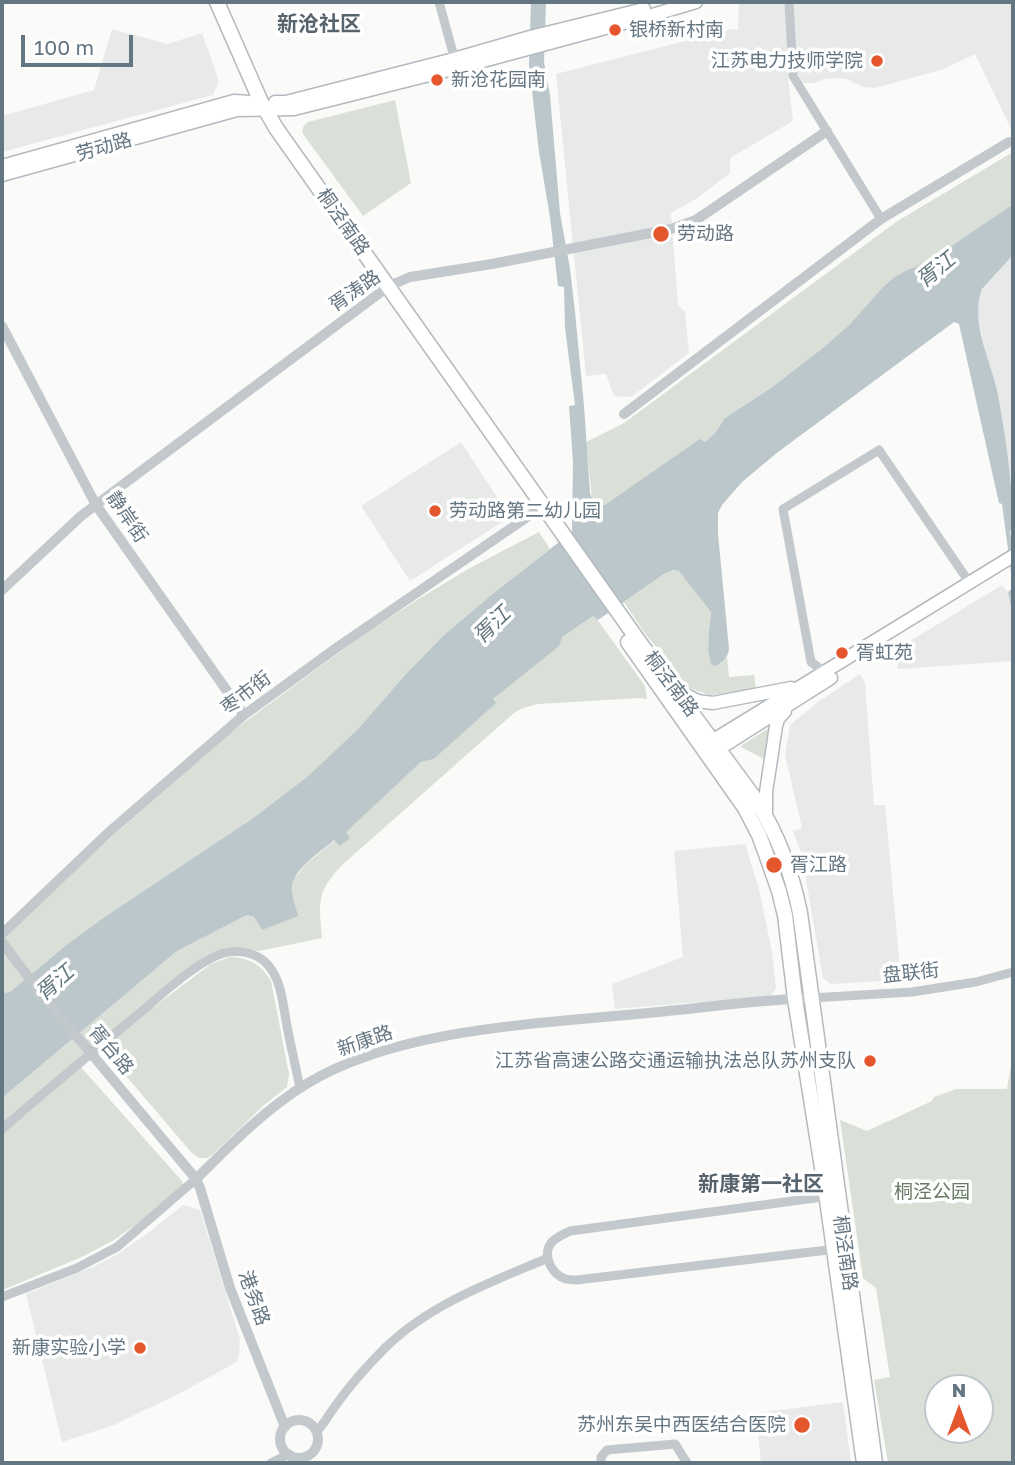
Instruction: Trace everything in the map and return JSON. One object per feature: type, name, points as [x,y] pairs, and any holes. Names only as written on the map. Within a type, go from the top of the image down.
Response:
[{"type":"main road","name":"桐泾南路","points":[[208,2],[258,106]]},
{"type":"main road","name":"桐泾南路","points":[[217,2],[269,132],[385,289],[616,616],[676,691],[752,822],[775,876],[788,929],[796,999],[832,1196]]},
{"type":"main road","name":"劳动路","points":[[546,38],[636,6],[668,2]]},
{"type":"main road","name":"劳动路","points":[[2,166],[234,101],[293,110],[529,42],[696,2]]},
{"type":"main road","name":"劳动路","points":[[2,175],[258,106]]},
{"type":"main road","name":"桐泾南路","points":[[385,289],[536,511],[559,536]]},
{"type":"main road","points":[[711,748],[788,705],[987,576],[1013,556]]},
{"type":"main road","points":[[711,748],[805,684],[969,582],[1013,565]]},
{"type":"main road","name":"桐泾南路","points":[[616,616],[644,667],[766,815],[782,849],[796,893],[811,998],[864,1463]]},
{"type":"main road","points":[[676,691],[700,702],[713,703],[774,693],[805,684]]},
{"type":"main road","points":[[766,815],[766,792],[776,726],[788,705]]},
{"type":"main road","name":"桐泾南路","points":[[839,1249],[875,1463]]},
{"type":"street","points":[[439,2],[456,63]]},
{"type":"street","points":[[789,2],[793,76],[881,219]]},
{"type":"street","name":"胥涛路","points":[[2,590],[81,516],[385,289],[410,277],[671,229],[696,220],[827,131]]},
{"type":"street","points":[[624,414],[881,219],[1009,142]]},
{"type":"street","name":"静岸街","points":[[2,326],[96,505],[244,715]]},
{"type":"street","points":[[825,672],[811,662],[783,509],[879,450],[969,582]]},
{"type":"street","name":"枣市街","points":[[2,934],[108,833],[244,715],[339,646],[536,511]]},
{"type":"street","name":"胥台路","points":[[2,942],[45,999],[196,1180]]},
{"type":"street","points":[[2,1129],[199,966],[215,956],[233,951],[259,957],[274,972],[282,996],[300,1088]]},
{"type":"street","name":"盘联街","points":[[811,998],[912,992],[976,982],[1013,972]]},
{"type":"street","name":"新康路","points":[[2,1297],[77,1268],[117,1247],[196,1180],[238,1137],[300,1088],[325,1074],[367,1057],[454,1035],[516,1026],[811,998]]},
{"type":"street","name":"港务路","points":[[196,1180],[230,1288],[285,1427]]},
{"type":"street","points":[[832,1196],[570,1231],[552,1242],[548,1258],[549,1265],[556,1273],[565,1279],[577,1280],[839,1249]]},
{"type":"street","points":[[317,1431],[360,1374],[386,1347],[418,1321],[450,1301],[548,1258]]},
{"type":"street","points":[[295,1420],[313,1425],[317,1431],[315,1449],[306,1460],[294,1457],[285,1450],[281,1439],[285,1427],[295,1420]]},
{"type":"street","points":[[601,1463],[601,1457],[607,1450],[675,1444],[687,1463]]},
{"type":"street","points":[[271,1463],[289,1454]]},
{"type":"shaded area","points":[[739,2],[785,2],[788,78],[793,121],[730,158],[730,173],[696,199],[671,213],[678,305],[685,312],[689,353],[631,397],[614,396],[606,374],[586,376],[556,74],[732,29],[738,30]]},
{"type":"shaded area","name":"江苏电力技师学院","points":[[793,2],[1013,2],[1013,133],[975,54],[944,69],[875,88],[863,87],[838,78],[803,83],[794,68]]},
{"type":"shaded area","points":[[112,29],[168,44],[202,33],[219,81],[213,95],[2,152],[2,116],[94,90]]},
{"type":"shaded area","points":[[1013,255],[1013,503],[1007,453],[977,312],[982,289]]},
{"type":"shaded area","name":"劳动路第二幼儿园","points":[[461,442],[510,517],[410,581],[361,506]]},
{"type":"shaded area","points":[[1002,585],[1008,592],[1013,615],[1013,661],[898,669],[897,649]]},
{"type":"shaded area","points":[[860,674],[865,683],[874,805],[885,805],[901,980],[831,984],[823,978],[801,853],[793,831],[802,828],[785,755],[790,725],[818,702]]},
{"type":"shaded area","points":[[745,844],[759,889],[772,952],[776,988],[771,996],[615,1009],[612,984],[683,957],[674,851]]},
{"type":"shaded area","name":"新康实验小学","points":[[183,1205],[200,1210],[240,1339],[237,1361],[114,1425],[62,1442],[26,1294],[118,1254]]},
{"type":"shaded area","name":"苏州东吴中西医结合医院","points":[[843,1402],[851,1463],[761,1463],[756,1413]]},
{"type":"green space","points":[[395,100],[411,183],[363,216],[303,134],[303,129],[308,122]]},
{"type":"green space","points":[[1013,152],[1013,204],[928,262],[893,278],[848,326],[824,347],[771,388],[725,418],[705,442],[605,505],[600,505],[592,498],[586,442],[624,423],[896,222]]},
{"type":"green space","points":[[539,532],[550,549],[444,635],[359,728],[307,777],[249,821],[64,947],[11,991],[2,994],[2,936],[230,733],[363,635],[468,569]]},
{"type":"green space","points":[[673,570],[683,575],[711,612],[708,644],[712,665],[720,664],[727,657],[729,677],[754,675],[756,690],[710,695],[689,688],[646,635],[624,602]]},
{"type":"green space","points":[[594,615],[645,686],[647,699],[538,704],[515,712],[342,865],[327,883],[321,898],[322,938],[259,951],[217,951],[206,956],[183,972],[2,1124],[2,1098],[177,951],[247,915],[254,917],[262,930],[292,892],[293,880],[305,865],[335,840],[350,838],[345,832],[421,762],[434,759],[495,703],[493,699],[562,637]]},
{"type":"green space","points":[[771,727],[766,760],[741,747],[742,745]]},
{"type":"green space","points":[[230,957],[254,963],[271,981],[289,1074],[287,1087],[264,1105],[212,1155],[199,1158],[103,1049],[211,964]]},
{"type":"green space","name":"桐泾公园","points":[[1013,1053],[1013,1459],[1010,1463],[888,1463],[874,1380],[890,1377],[876,1288],[863,1278],[840,1120],[867,1131],[932,1101],[934,1097],[956,1089],[1007,1089]]},
{"type":"green space","points":[[80,1066],[183,1185],[175,1197],[114,1240],[84,1256],[2,1288],[2,1134]]},
{"type":"water","name":"胥江","points":[[531,2],[546,2],[544,62],[550,95],[560,213],[575,312],[592,498],[600,505],[605,505],[700,439],[705,442],[725,418],[771,388],[824,347],[848,326],[893,278],[928,262],[1013,204],[1013,255],[982,289],[978,314],[998,395],[1009,462],[1013,513],[1013,530],[1010,531],[1013,587],[1002,504],[999,503],[959,324],[954,322],[778,452],[742,482],[722,505],[718,513],[718,534],[729,649],[723,661],[712,665],[708,645],[711,612],[679,571],[673,570],[664,574],[598,620],[593,616],[562,637],[559,646],[493,699],[496,703],[434,759],[421,762],[346,832],[350,838],[340,846],[334,840],[303,867],[292,887],[298,916],[262,930],[254,917],[247,915],[177,951],[2,1098],[2,994],[11,991],[102,919],[249,821],[307,777],[359,728],[444,635],[572,532],[573,462],[569,406],[575,405],[565,328],[564,287],[558,286],[529,65]]},
{"type":"water","points":[[1013,587],[1013,615],[1008,592]]},
{"type":"place","name":"银桥新村南","points":[[615,30]]},
{"type":"place","name":"江苏电力技师学院","points":[[877,61]]},
{"type":"place","name":"新沧花园南","points":[[437,80]]},
{"type":"place","name":"劳动路","points":[[661,234]]},
{"type":"place","name":"劳动路第二幼儿园","points":[[435,511]]},
{"type":"place","name":"胥虹苑","points":[[842,653]]},
{"type":"place","name":"胥江路","points":[[774,865]]},
{"type":"place","name":"江苏省高速公路交通运输执法总队苏州支队","points":[[870,1061]]},
{"type":"place","name":"新康实验小学","points":[[140,1348]]},
{"type":"place","name":"苏州东吴中西医结合医院","points":[[802,1425]]},
{"type":"district","name":"新沧社区","points":[[319,24]]},
{"type":"district","name":"新康第一社区","points":[[761,1184]]}]
